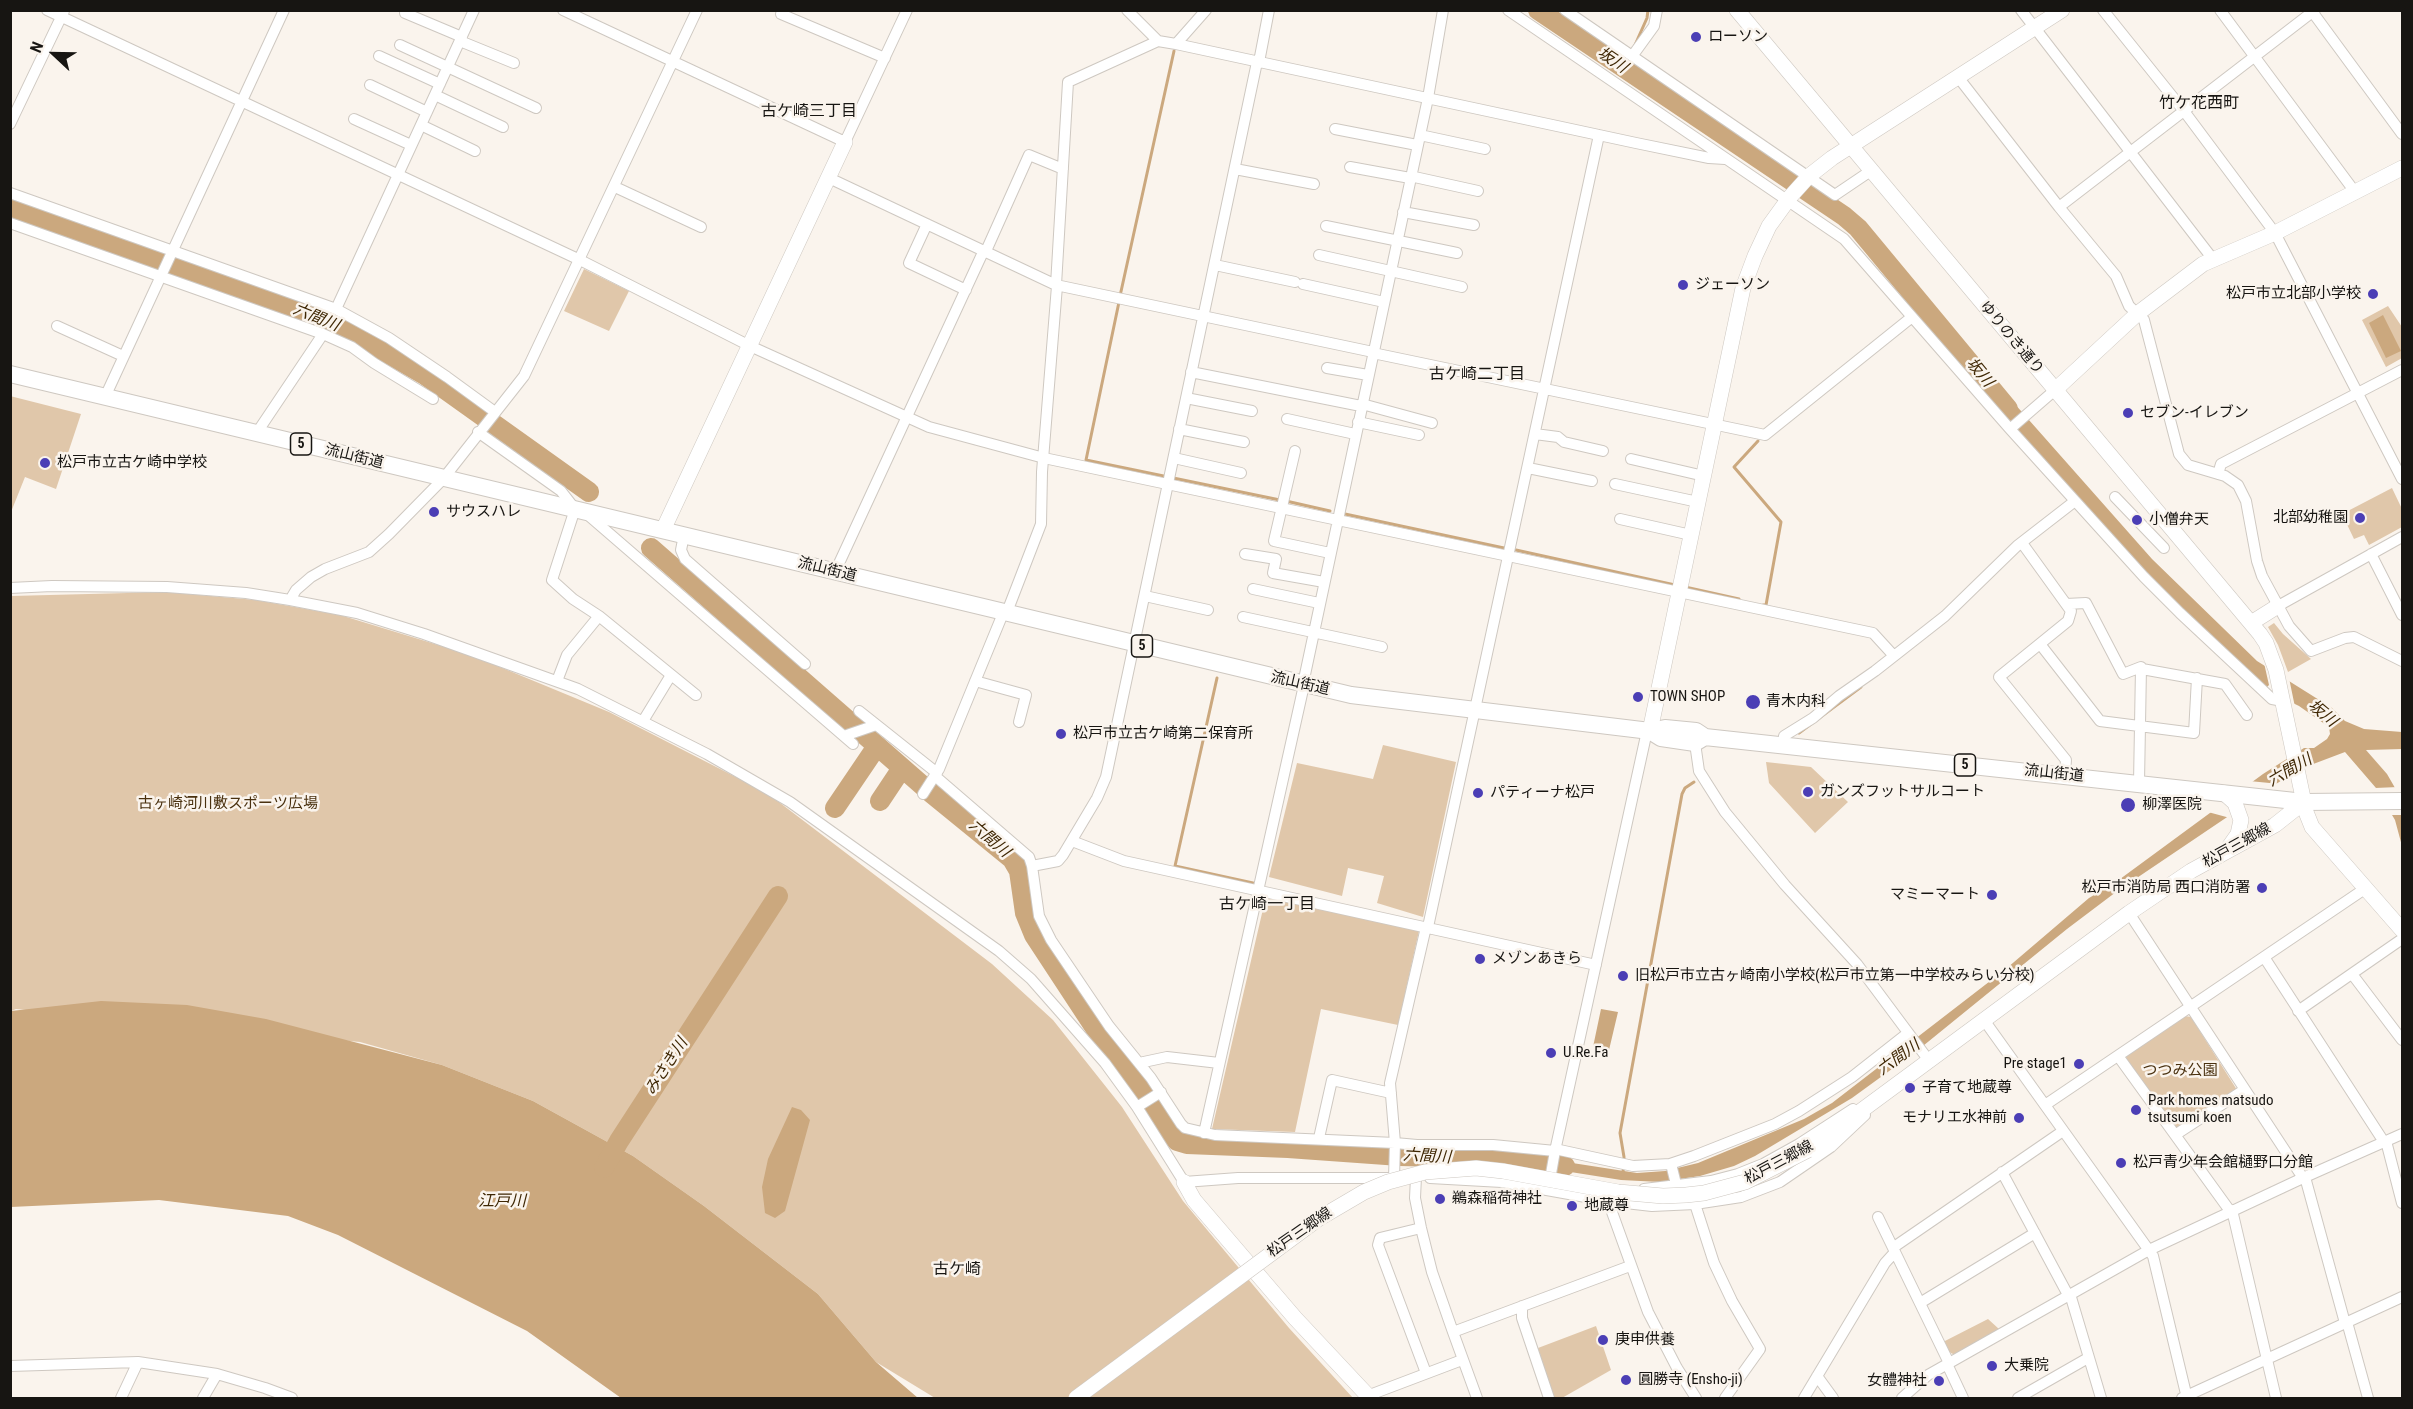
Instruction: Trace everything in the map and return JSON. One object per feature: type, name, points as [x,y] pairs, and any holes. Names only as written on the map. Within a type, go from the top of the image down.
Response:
[{"type":"main road","name":"流山街道","points":[[10,374],[1303,685],[1377,700],[1648,731],[1661,738],[1783,746],[2304,802],[2403,801]]},
{"type":"street","points":[[47,10],[62,14],[580,260],[750,346],[907,419],[951,434],[1044,458],[1873,633],[1894,656]]},
{"type":"street","points":[[105,397],[171,250],[284,10]]},
{"type":"street","points":[[336,309],[474,10]]},
{"type":"street","points":[[563,10],[798,122],[845,142]]},
{"type":"street","points":[[290,600],[296,590],[325,569],[369,552],[414,511],[443,479],[530,365],[698,10]]},
{"type":"street","points":[[663,530],[907,10]]},
{"type":"street","points":[[1127,10],[1158,41]]},
{"type":"street","points":[[1176,44],[1206,10]]},
{"type":"street","points":[[1032,866],[1058,861],[1072,842],[1106,777],[1269,10]]},
{"type":"street","points":[[1204,1133],[1303,685],[1428,99],[1443,10]]},
{"type":"street","points":[[1508,10],[1844,239],[2075,501],[2180,613],[2272,699],[2283,700]]},
{"type":"street","points":[[1565,10],[1835,195],[1872,170]]},
{"type":"street","points":[[1633,55],[1654,26],[1657,10]]},
{"type":"street","name":"ゆりのき通り","points":[[1737,10],[2266,643],[2276,670],[2304,802],[2312,827],[2403,930]]},
{"type":"street","points":[[2021,10],[2212,258]]},
{"type":"street","points":[[1548,1189],[1748,272],[1762,239],[1788,199],[1808,178],[1849,146],[2062,10]]},
{"type":"street","points":[[2103,10],[2184,111],[2275,233],[2403,479]]},
{"type":"street","points":[[2220,10],[2355,192]]},
{"type":"street","points":[[2059,207],[2313,11],[2403,134]]},
{"type":"street","points":[[405,13],[514,63]]},
{"type":"street","points":[[10,124],[62,14]]},
{"type":"street","points":[[787,16],[885,58]]},
{"type":"street","points":[[923,794],[936,775],[1041,524],[1068,82],[1158,41],[1599,135],[1710,158],[1727,159]]},
{"type":"street","points":[[400,45],[537,108]]},
{"type":"street","points":[[379,56],[441,84]]},
{"type":"street","points":[[1958,77],[2116,276],[2129,306],[2148,328],[2179,454],[2188,465],[2218,474],[2238,485],[2244,494],[2257,561],[2277,606],[2289,626],[2312,651],[2345,638],[2354,637],[2403,661]]},
{"type":"street","points":[[370,85],[427,112]]},
{"type":"street","points":[[435,95],[503,127]]},
{"type":"street","points":[[354,119],[411,145]]},
{"type":"street","points":[[421,125],[475,151]]},
{"type":"street","points":[[1335,129],[1485,149]]},
{"type":"street","points":[[1394,1174],[1395,1144],[1390,1083],[1475,712],[1599,135]]},
{"type":"street","points":[[835,572],[1029,155],[1063,169]]},
{"type":"street","points":[[1350,167],[1478,190]]},
{"type":"street","points":[[2012,428],[2137,314],[2186,274],[2212,258],[2275,233],[2403,168]]},
{"type":"street","points":[[1235,169],[1314,184]]},
{"type":"street","points":[[829,178],[1057,286],[1765,435],[1912,316]]},
{"type":"street","points":[[615,187],[701,227]]},
{"type":"street","points":[[10,193],[336,309],[389,338],[495,412]]},
{"type":"street","points":[[1403,212],[1474,225]]},
{"type":"street","points":[[10,223],[160,277],[213,293],[323,334],[352,347],[433,399]]},
{"type":"street","points":[[927,224],[909,263],[966,290]]},
{"type":"street","points":[[1326,226],[1456,253]]},
{"type":"street","points":[[1319,255],[1462,287]]},
{"type":"street","points":[[1215,265],[1384,302]]},
{"type":"street","points":[[57,326],[123,356]]},
{"type":"street","points":[[258,434],[323,334]]},
{"type":"street","points":[[1328,368],[1368,375]]},
{"type":"street","points":[[2218,474],[2222,464],[2403,370]]},
{"type":"street","points":[[1191,372],[1361,405],[1432,423]]},
{"type":"street","points":[[1186,398],[1252,411]]},
{"type":"street","points":[[1287,420],[1355,434]]},
{"type":"street","points":[[1358,422],[1419,435]]},
{"type":"street","points":[[1179,429],[1244,442]]},
{"type":"street","points":[[478,432],[561,491],[579,510],[853,744]]},
{"type":"street","points":[[1535,434],[1558,437],[1564,442],[1603,451]]},
{"type":"street","points":[[1294,451],[1274,540],[1330,554]]},
{"type":"street","points":[[1174,458],[1241,473]]},
{"type":"street","points":[[1631,459],[1704,476]]},
{"type":"street","points":[[1528,468],[1592,481]]},
{"type":"street","points":[[1615,484],[1698,502]]},
{"type":"street","points":[[2115,498],[2164,548]]},
{"type":"street","points":[[1783,746],[1784,736],[1814,718],[1839,696],[1945,616],[2022,543],[2075,501]]},
{"type":"street","points":[[579,510],[552,580],[696,695]]},
{"type":"street","points":[[1620,519],[1691,535]]},
{"type":"street","points":[[684,535],[681,550],[685,559],[805,664]]},
{"type":"street","points":[[2251,623],[2277,606],[2403,537]]},
{"type":"street","points":[[2022,543],[2071,611],[2068,621],[1999,677],[2066,760],[2065,775]]},
{"type":"street","points":[[1245,554],[1276,560],[1273,573],[1324,582]]},
{"type":"street","points":[[2372,554],[2403,615]]},
{"type":"street","points":[[10,588],[71,585],[166,587],[246,593],[357,613],[464,647],[557,681],[602,700],[717,759],[790,802],[983,939],[1031,979],[1105,1063],[1137,1107],[1194,1200],[1295,1318],[1368,1397],[1462,1360]]},
{"type":"street","points":[[1253,589],[1319,603]]},
{"type":"street","points":[[1145,596],[1208,610]]},
{"type":"street","points":[[2066,604],[2086,603],[2123,674],[2141,667],[2225,684],[2247,715]]},
{"type":"street","points":[[557,681],[567,655],[599,616]]},
{"type":"street","points":[[1243,617],[1382,647]]},
{"type":"street","points":[[2040,644],[2100,721],[2194,732],[2197,678]]},
{"type":"street","points":[[2139,783],[2142,669]]},
{"type":"street","points":[[643,721],[670,675]]},
{"type":"street","points":[[975,681],[1026,695],[1019,723]]},
{"type":"street","points":[[859,711],[1029,857],[1042,925],[1109,1026],[1161,1092],[1180,1124],[1185,1128],[1204,1133],[1247,1137],[1319,1138],[1418,1145],[1493,1145],[1555,1150],[1646,1167],[1671,1164],[1726,1145],[1775,1124],[1852,1077],[1908,1033]]},
{"type":"street","points":[[844,736],[876,725]]},
{"type":"street","points":[[1700,740],[1699,771],[1725,812],[1785,885],[1857,964],[1927,1058]]},
{"type":"street","points":[[2222,855],[2238,834],[2241,820],[2239,811],[2224,793]]},
{"type":"street","name":"松戸三郷線","points":[[1076,1398],[1318,1219],[1348,1201],[1388,1182],[1425,1172],[1476,1168],[1513,1172],[1618,1192],[1663,1196],[1704,1192],[1745,1182],[1808,1150],[1898,1085],[1927,1058],[1984,1020],[2129,913],[2191,872],[2276,825],[2304,802]]},
{"type":"street","points":[[1072,842],[1124,861],[1596,965]]},
{"type":"street","points":[[2045,1105],[2366,888]]},
{"type":"street","points":[[2129,913],[2244,1090],[2304,1177],[2368,1398]]},
{"type":"street","points":[[2298,1011],[2403,939]]},
{"type":"street","points":[[2264,957],[2385,1141],[2403,1203]]},
{"type":"street","points":[[2352,974],[2403,1040]]},
{"type":"street","points":[[1984,1020],[2153,1256],[2185,1398],[2403,1297]]},
{"type":"street","points":[[2118,1056],[2231,1211],[2276,1398]]},
{"type":"street","points":[[1139,1063],[1167,1057],[1219,1063]]},
{"type":"street","points":[[1319,1138],[1332,1080],[1391,1093]]},
{"type":"street","points":[[1184,1182],[1238,1178],[1394,1174],[1502,1182],[1652,1206],[1695,1204],[1741,1197],[1780,1182],[1831,1147],[1898,1085]]},
{"type":"street","points":[[1613,1201],[1635,1191],[1712,1181],[1763,1164],[1898,1085]]},
{"type":"street","points":[[2175,1136],[2244,1090]]},
{"type":"street","points":[[1137,1107],[1161,1092]]},
{"type":"street","points":[[1803,1398],[1894,1249],[2063,1131]]},
{"type":"street","points":[[1902,1398],[1928,1375],[2149,1250],[2304,1177],[2403,1134]]},
{"type":"street","points":[[1671,1164],[1680,1205]]},
{"type":"street","points":[[2002,1172],[2069,1295],[2100,1398]]},
{"type":"street","points":[[1416,1177],[1415,1198],[1420,1228],[1432,1272],[1477,1398]]},
{"type":"street","points":[[1613,1201],[1630,1266],[1648,1312],[1690,1396]]},
{"type":"street","points":[[1695,1204],[1713,1263],[1731,1301],[1760,1349],[1725,1398]]},
{"type":"street","points":[[1878,1217],[1963,1398]]},
{"type":"street","points":[[1420,1228],[1380,1238],[1378,1245],[1426,1373]]},
{"type":"street","points":[[1920,1303],[2035,1233]]},
{"type":"street","points":[[1453,1332],[1630,1266]]},
{"type":"street","points":[[1522,1306],[1522,1318],[1549,1398]]},
{"type":"street","points":[[2018,1398],[2088,1358]]},
{"type":"street","points":[[10,1366],[138,1362],[217,1374],[292,1398]]},
{"type":"street","points":[[121,1398],[138,1362]]},
{"type":"street","points":[[203,1398],[217,1374]]},
{"type":"street","points":[[1817,1376],[1833,1398]]},
{"type":"green space","points":[[584,269],[629,291],[609,331],[564,311]]},
{"type":"green space","points":[[2388,306],[2402,327],[2402,358],[2386,367],[2362,320]]},
{"type":"green space","name":"松戸市立古ケ崎中学校","points":[[10,396],[81,414],[56,489],[25,477],[11,512]]},
{"type":"green space","points":[[2392,488],[2402,509],[2402,527],[2369,545],[2364,535],[2354,539],[2342,514]]},
{"type":"green space","name":"古ヶ崎河川敷スポーツ広場","points":[[166,592],[256,600],[340,615],[471,655],[609,712],[767,793],[992,964],[1053,1020],[1122,1107],[1183,1201],[1289,1328],[1353,1398],[935,1398],[876,1362],[818,1294],[704,1206],[633,1156],[533,1101],[442,1065],[360,1042],[16,1009],[11,1011],[11,596]]},
{"type":"green space","points":[[2274,623],[2311,659],[2288,672],[2278,645],[2268,627]]},
{"type":"green space","points":[[1383,745],[1456,762],[1423,917],[1377,903],[1384,876],[1348,868],[1342,896],[1269,877],[1297,763],[1373,779]]},
{"type":"green space","name":"ガンズフットサルコート","points":[[1766,762],[1811,767],[1848,802],[1815,833],[1769,783]]},
{"type":"green space","points":[[1266,896],[1419,931],[1398,1025],[1321,1009],[1295,1132],[1212,1129]]},
{"type":"green space","name":"つつみ公園","points":[[2185,1016],[2191,1017],[2237,1090],[2179,1129],[2173,1128],[2126,1058],[2127,1055]]},
{"type":"green space","points":[[1988,1319],[1999,1329],[1957,1356],[1947,1351],[1943,1342]]},
{"type":"green space","points":[[1596,1326],[1611,1370],[1562,1398],[1554,1398],[1538,1348]]},
{"type":"water","points":[[2383,315],[2401,351],[2386,358],[2369,323]]},
{"type":"water","points":[[1998,385],[2152,559],[2257,661],[2332,708],[2345,721],[2364,729],[2402,732],[2402,749],[2366,750],[2387,774],[2402,800],[2402,846],[2395,820],[2376,788],[2345,752],[2288,776],[2116,892],[1918,1050],[1852,1098],[1755,1156],[1734,1166],[1700,1176],[1660,1182],[1621,1180],[1539,1167],[1540,1158],[1637,1173],[1665,1171],[1698,1163],[1804,1119],[1832,1103],[2007,968],[2089,898],[2116,882],[2263,774],[2304,748],[2314,748],[2330,734],[2329,727],[2299,706],[2266,690],[2208,635],[2104,528],[1985,396]]},
{"type":"water","name":"江戸川","points":[[101,1001],[187,1005],[266,1019],[442,1065],[533,1101],[633,1156],[704,1206],[818,1294],[876,1362],[918,1398],[621,1398],[527,1331],[338,1235],[288,1216],[159,1200],[11,1207],[11,1011]]},
{"type":"water","points":[[1601,1009],[1618,1012],[1609,1050],[1593,1047]]},
{"type":"water","points":[[792,1107],[801,1110],[810,1120],[785,1211],[775,1218],[765,1213],[762,1187],[768,1159]]},
{"type":"pier","points":[[2264,663],[2289,678],[2295,707],[2266,688],[2269,685]]},
{"type":"pier","points":[[2249,781],[2280,784],[2230,818],[2208,812]]},
{"type":"pier","points":[[2398,787],[2402,796],[2402,815],[2391,815],[2375,788]]},
{"type":"waterway","name":"坂川","points":[[1538,10],[1844,216],[1858,228],[2008,409]]},
{"type":"waterway","points":[[1635,45],[1647,18],[1648,10]]},
{"type":"waterway","points":[[1120,296],[1174,51]]},
{"type":"waterway","points":[[1623,68],[1629,56]]},
{"type":"waterway","name":"六間川","points":[[10,208],[335,323],[425,375],[589,492]]},
{"type":"waterway","points":[[1119,302],[1086,460],[1280,500]]},
{"type":"waterway","points":[[1758,441],[1734,467],[1781,522],[1766,605],[1763,605]]},
{"type":"waterway","points":[[1286,501],[1330,511]]},
{"type":"waterway","points":[[1345,514],[1504,548]]},
{"type":"waterway","name":"六間川","points":[[651,548],[931,793],[1012,859],[1019,871],[1025,913],[1034,935],[1097,1031],[1177,1141],[1187,1144],[1400,1156],[1487,1158],[1565,1166]]},
{"type":"waterway","points":[[1516,550],[1675,585]]},
{"type":"waterway","points":[[1685,587],[1739,599]]},
{"type":"waterway","points":[[1217,678],[1175,866],[1253,883]]},
{"type":"waterway","points":[[1799,733],[1861,687]]},
{"type":"waterway","name":"みさき川","points":[[835,808],[877,746]]},
{"type":"waterway","points":[[880,801],[902,768]]},
{"type":"waterway","points":[[1623,1174],[1624,1157],[1620,1133],[1682,794],[1685,788],[1694,782]]},
{"type":"waterway","name":"みさき川","points":[[604,1168],[619,1141],[778,896]]},
{"type":"place","name":"ローソン","points":[[1696,37]]},
{"type":"place","name":"ジェーソン","points":[[1683,285]]},
{"type":"place","name":"松戸市立北部小学校","points":[[2373,294]]},
{"type":"place","name":"セブン-イレブン","points":[[2128,413]]},
{"type":"place","name":"松戸市立古ケ崎中学校","points":[[45,463]]},
{"type":"place","name":"サウスハレ","points":[[434,512]]},
{"type":"place","name":"北部幼稚園","points":[[2360,518]]},
{"type":"place","name":"小僧弁天","points":[[2137,520]]},
{"type":"place","name":"TOWN SHOP","points":[[1638,697]]},
{"type":"place","name":"青木内科","points":[[1753,702]]},
{"type":"place","name":"松戸市立古ケ崎第二保育所","points":[[1061,734]]},
{"type":"place","name":"ガンズフットサルコート","points":[[1808,792]]},
{"type":"place","name":"パティーナ松戸","points":[[1478,793]]},
{"type":"place","name":"柳澤医院","points":[[2128,805]]},
{"type":"place","name":"松戸市消防局 西口消防署","points":[[2262,888]]},
{"type":"place","name":"マミーマート","points":[[1992,895]]},
{"type":"place","name":"メゾンあきら","points":[[1480,959]]},
{"type":"place","name":"旧松戸市立古ヶ崎南小学校(松戸市立第一中学校みらい分校)","points":[[1623,976]]},
{"type":"place","name":"U.Re.Fa","points":[[1551,1053]]},
{"type":"place","name":"Pre stage1","points":[[2079,1064]]},
{"type":"place","name":"子育て地蔵尊","points":[[1910,1088]]},
{"type":"place","name":"Park homes matsudo tsutsumi koen","points":[[2136,1110]]},
{"type":"place","name":"モナリエ水神前","points":[[2019,1118]]},
{"type":"place","name":"松戸青少年会館樋野口分館","points":[[2121,1163]]},
{"type":"place","name":"鵜森稲荷神社","points":[[1440,1199]]},
{"type":"place","name":"地蔵尊","points":[[1572,1206]]},
{"type":"place","name":"庚申供養","points":[[1603,1340]]},
{"type":"place","name":"大乗院","points":[[1992,1366]]},
{"type":"place","name":"圓勝寺 (Ensho-ji)","points":[[1626,1380]]},
{"type":"place","name":"女體神社","points":[[1939,1381]]},
{"type":"district","name":"竹ケ花西町","points":[[2199,104]]},
{"type":"district","name":"古ケ崎三丁目","points":[[809,112]]},
{"type":"district","name":"古ケ崎二丁目","points":[[1477,375]]},
{"type":"district","name":"古ケ崎一丁目","points":[[1267,905]]},
{"type":"district","name":"古ケ崎","points":[[957,1270]]}]
